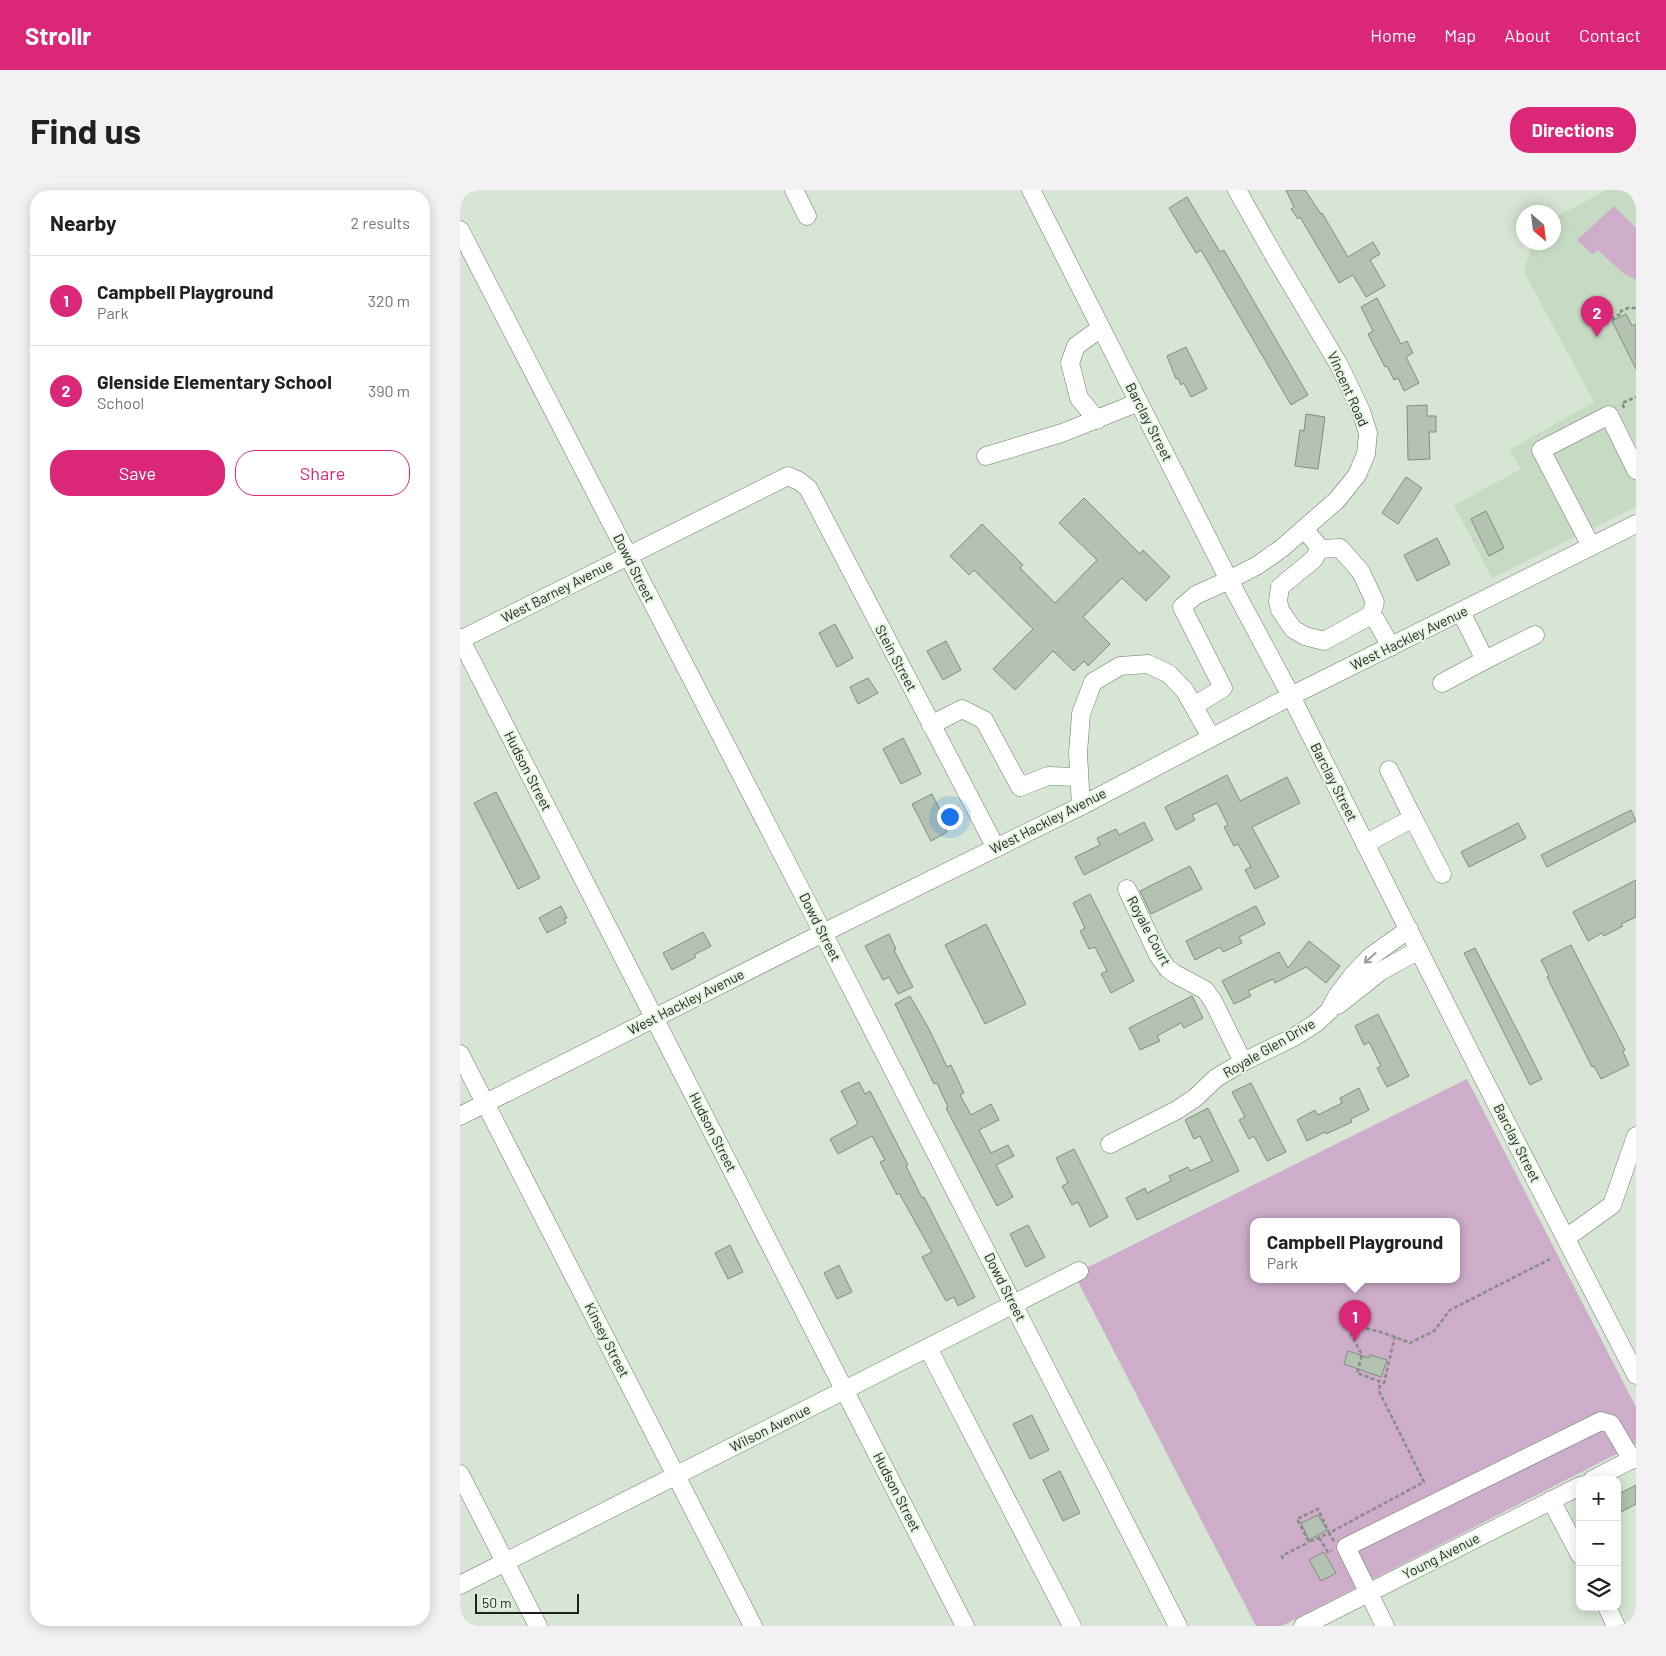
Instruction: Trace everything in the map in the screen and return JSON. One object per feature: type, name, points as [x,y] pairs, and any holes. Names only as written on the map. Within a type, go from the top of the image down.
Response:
[{"type":"street","points":[[794,190],[806,216]]},
{"type":"street","name":"Barclay Street","points":[[1031,190],[1229,580],[1291,696],[1566,1238],[1631,1354],[1636,1375]]},
{"type":"street","name":"Vincent Road","points":[[1194,706],[1223,688],[1182,608],[1196,595],[1258,565],[1282,548],[1336,500],[1357,475],[1366,454],[1368,433],[1361,411],[1340,365],[1237,190]]},
{"type":"street","name":"Dowd Street","points":[[460,230],[1178,1626]]},
{"type":"street","points":[[1097,420],[1080,398],[1070,363],[1076,346],[1101,328]]},
{"type":"street","points":[[986,456],[1062,433],[1139,402]]},
{"type":"street","points":[[1591,546],[1541,450],[1609,415],[1636,470]]},
{"type":"street","name":"West Barney Avenue","points":[[460,639],[788,476]]},
{"type":"street","name":"Stein Street","points":[[788,476],[800,481],[808,488],[996,848]]},
{"type":"street","name":"West Hackley Avenue","points":[[460,1116],[823,933],[1081,806],[1291,696],[1636,524]]},
{"type":"street","points":[[1304,529],[1319,549]]},
{"type":"street","points":[[1340,548],[1361,572],[1375,602],[1371,615],[1324,641],[1305,636],[1293,629],[1280,610],[1278,601],[1280,587],[1314,559],[1319,549],[1340,548]]},
{"type":"street","points":[[1461,612],[1485,660]]},
{"type":"street","points":[[1371,615],[1376,620],[1391,647]]},
{"type":"street","points":[[1442,683],[1536,635]]},
{"type":"street","name":"Hudson Street","points":[[460,639],[965,1626]]},
{"type":"street","points":[[1081,806],[1078,753],[1081,714],[1093,682],[1120,666],[1148,664],[1169,674],[1185,691],[1211,737]]},
{"type":"street","points":[[932,725],[962,709],[984,720],[1020,787],[1048,776],[1079,777]]},
{"type":"street","points":[[1389,770],[1442,874]]},
{"type":"street","points":[[1365,844],[1414,818]]},
{"type":"street","name":"Royale Court","points":[[1126,889],[1166,968],[1205,990],[1213,1001],[1243,1062]]},
{"type":"street","name":"Royale Glen Drive","points":[[1110,1144],[1177,1110],[1194,1098],[1216,1078],[1243,1062],[1294,1037],[1316,1023],[1329,1011],[1337,996],[1370,957],[1409,929]]},
{"type":"street","points":[[1329,1011],[1345,1001],[1380,971],[1419,950]]},
{"type":"street","name":"Kinsey Street","points":[[460,1054],[753,1626]]},
{"type":"street","points":[[1566,1238],[1612,1205],[1636,1136]]},
{"type":"street","name":"Wilson Avenue","points":[[460,1584],[1079,1270]]},
{"type":"street","points":[[928,1348],[1072,1626]]},
{"type":"street","points":[[1385,1626],[1346,1547],[1600,1421],[1612,1424],[1634,1458],[1600,1476]]},
{"type":"street","points":[[460,1474],[538,1626]]},
{"type":"street","name":"Young Avenue","points":[[1303,1626],[1576,1488]]},
{"type":"street","points":[[1552,1500],[1576,1547]]},
{"type":"street","points":[[1608,1611],[1616,1626]]},
{"type":"path","points":[[1614,320],[1613,318],[1628,308],[1636,308]]},
{"type":"path","points":[[1626,410],[1622,404],[1636,397]]},
{"type":"path","points":[[1395,1336],[1384,1383],[1357,1374],[1362,1355],[1351,1334],[1356,1329],[1363,1328],[1395,1336],[1410,1343],[1434,1331],[1450,1310],[1550,1259]]},
{"type":"path","points":[[1283,1558],[1282,1556],[1424,1482],[1379,1391],[1380,1383]]},
{"type":"path","points":[[1309,1542],[1297,1519],[1318,1509],[1337,1547],[1328,1552],[1319,1538]]},
{"type":"shaded area","points":[[1607,190],[1636,190],[1636,507],[1492,578],[1454,505],[1521,469],[1509,450],[1594,402],[1524,272],[1530,250],[1561,250],[1561,214]]},
{"type":"shaded area","points":[[1614,206],[1636,228],[1636,280],[1622,272],[1598,250],[1592,254],[1577,240]]},
{"type":"shaded area","points":[[1467,1079],[1636,1407],[1636,1444],[1282,1626],[1256,1626],[1074,1274]]},
{"type":"building","points":[[1286,190],[1305,190],[1322,213],[1348,257],[1373,242],[1380,254],[1370,260],[1385,286],[1366,297],[1353,275],[1339,283],[1300,217],[1298,219],[1291,209],[1294,207]]},
{"type":"building","points":[[1187,197],[1220,252],[1224,250],[1308,395],[1291,405],[1201,250],[1196,253],[1169,208]]},
{"type":"building","points":[[1377,298],[1401,344],[1407,341],[1413,353],[1406,357],[1419,383],[1404,391],[1398,378],[1394,380],[1387,366],[1385,367],[1368,334],[1373,331],[1361,307]]},
{"type":"building","points":[[1626,314],[1632,326],[1636,324],[1636,369],[1612,321]]},
{"type":"building","points":[[1186,347],[1207,389],[1191,397],[1184,383],[1181,385],[1178,378],[1176,379],[1167,356]]},
{"type":"building","points":[[1427,405],[1427,416],[1436,416],[1436,432],[1429,432],[1430,459],[1408,460],[1407,406]]},
{"type":"building","points":[[1306,414],[1325,417],[1318,469],[1295,466],[1300,430],[1304,431]]},
{"type":"building","points":[[1406,477],[1422,488],[1398,524],[1382,513]]},
{"type":"building","points":[[1084,498],[1140,554],[1143,550],[1170,577],[1146,601],[1122,578],[1083,617],[1110,644],[1088,666],[1084,661],[1074,671],[1053,651],[1015,690],[993,669],[1033,629],[974,570],[969,575],[950,556],[982,524],[1023,565],[1020,568],[1055,603],[1097,560],[1059,523]]},
{"type":"building","points":[[1486,511],[1504,548],[1489,556],[1471,519]]},
{"type":"building","points":[[1437,538],[1450,564],[1417,581],[1404,555]]},
{"type":"building","points":[[835,624],[853,658],[837,667],[819,633]]},
{"type":"building","points":[[946,641],[961,670],[943,680],[927,651]]},
{"type":"building","points":[[868,678],[878,693],[858,704],[850,687]]},
{"type":"building","points":[[903,738],[921,774],[901,784],[883,749]]},
{"type":"building","points":[[1227,775],[1240,801],[1287,777],[1300,803],[1252,827],[1279,877],[1255,889],[1245,870],[1251,867],[1238,844],[1234,846],[1224,827],[1228,825],[1217,803],[1192,815],[1195,820],[1176,830],[1165,807]]},
{"type":"building","points":[[496,792],[540,878],[518,889],[474,803]]},
{"type":"building","points":[[932,794],[944,818],[941,820],[947,832],[931,841],[912,804]]},
{"type":"building","points":[[1631,810],[1636,821],[1547,867],[1541,855]]},
{"type":"building","points":[[1144,822],[1153,840],[1084,875],[1075,857],[1100,845],[1097,838],[1116,829],[1119,835]]},
{"type":"building","points":[[1518,823],[1526,838],[1469,867],[1461,852]]},
{"type":"building","points":[[1190,866],[1202,889],[1151,914],[1140,891]]},
{"type":"building","points":[[1636,880],[1636,917],[1621,924],[1623,926],[1604,936],[1602,933],[1588,941],[1573,912]]},
{"type":"building","points":[[1090,894],[1134,981],[1111,993],[1101,974],[1107,971],[1095,947],[1089,949],[1080,931],[1085,928],[1073,903]]},
{"type":"building","points":[[561,906],[567,918],[564,919],[566,923],[547,933],[539,918]]},
{"type":"building","points":[[1256,906],[1265,924],[1239,937],[1242,943],[1223,952],[1220,947],[1195,960],[1186,941]]},
{"type":"building","points":[[986,924],[1026,1004],[985,1024],[945,945]]},
{"type":"building","points":[[703,932],[711,946],[694,955],[696,957],[672,970],[663,953]]},
{"type":"building","points":[[889,934],[896,949],[894,950],[913,987],[898,994],[889,977],[883,980],[865,946]]},
{"type":"building","points":[[1309,941],[1340,966],[1326,983],[1306,967],[1275,983],[1273,979],[1248,991],[1251,996],[1234,1004],[1222,981],[1279,952],[1288,968]]},
{"type":"building","points":[[1571,945],[1625,1050],[1623,1052],[1629,1065],[1601,1079],[1594,1066],[1592,1067],[1547,977],[1549,976],[1541,960]]},
{"type":"building","points":[[1475,948],[1542,1079],[1530,1085],[1464,953]]},
{"type":"building","points":[[910,996],[930,1031],[947,1067],[951,1065],[964,1093],[960,1095],[971,1115],[991,1104],[999,1120],[979,1130],[991,1153],[1008,1145],[1014,1156],[996,1165],[1013,1197],[997,1206],[946,1108],[948,1107],[937,1083],[934,1084],[895,1004]]},
{"type":"building","points":[[1192,996],[1203,1018],[1184,1028],[1181,1023],[1157,1036],[1160,1041],[1140,1050],[1129,1028]]},
{"type":"building","points":[[1378,1014],[1409,1076],[1387,1087],[1377,1068],[1381,1066],[1369,1042],[1364,1045],[1355,1026]]},
{"type":"building","points":[[859,1082],[865,1094],[870,1091],[908,1165],[906,1166],[922,1198],[924,1197],[975,1297],[958,1306],[954,1297],[946,1301],[922,1257],[932,1252],[899,1193],[897,1195],[880,1162],[885,1160],[872,1136],[838,1154],[830,1139],[858,1124],[841,1091]]},
{"type":"building","points":[[1251,1083],[1286,1152],[1267,1161],[1254,1136],[1249,1139],[1239,1120],[1245,1117],[1232,1092]]},
{"type":"building","points":[[1359,1088],[1369,1110],[1351,1119],[1352,1122],[1307,1141],[1297,1120],[1315,1110],[1318,1115],[1342,1103],[1340,1098]]},
{"type":"building","points":[[1208,1108],[1239,1171],[1137,1220],[1126,1198],[1145,1188],[1147,1193],[1171,1181],[1169,1176],[1188,1167],[1190,1171],[1212,1161],[1200,1136],[1194,1139],[1185,1120]]},
{"type":"building","points":[[1074,1149],[1108,1217],[1090,1227],[1078,1202],[1072,1205],[1062,1186],[1068,1183],[1056,1158]]},
{"type":"building","points":[[1028,1225],[1045,1257],[1026,1267],[1010,1234]]},
{"type":"building","points":[[730,1245],[743,1272],[728,1279],[715,1253]]},
{"type":"building","points":[[839,1265],[852,1292],[837,1299],[824,1273]]},
{"type":"building","points":[[1348,1351],[1369,1358],[1370,1355],[1387,1360],[1381,1377],[1344,1364]]},
{"type":"building","points":[[1032,1415],[1049,1450],[1030,1459],[1013,1424]]},
{"type":"building","points":[[1060,1471],[1080,1513],[1063,1521],[1043,1480]]},
{"type":"building","points":[[1636,1485],[1636,1504],[1621,1512],[1621,1493]]},
{"type":"building","points":[[1318,1515],[1327,1530],[1309,1540],[1301,1523]]},
{"type":"building","points":[[1324,1552],[1336,1573],[1321,1581],[1309,1560]]},
{"type":"place","name":"Glenside Elementary School","points":[[1597,337]]},
{"type":"place","name":"Campbell Playground","points":[[1355,1341]]}]
